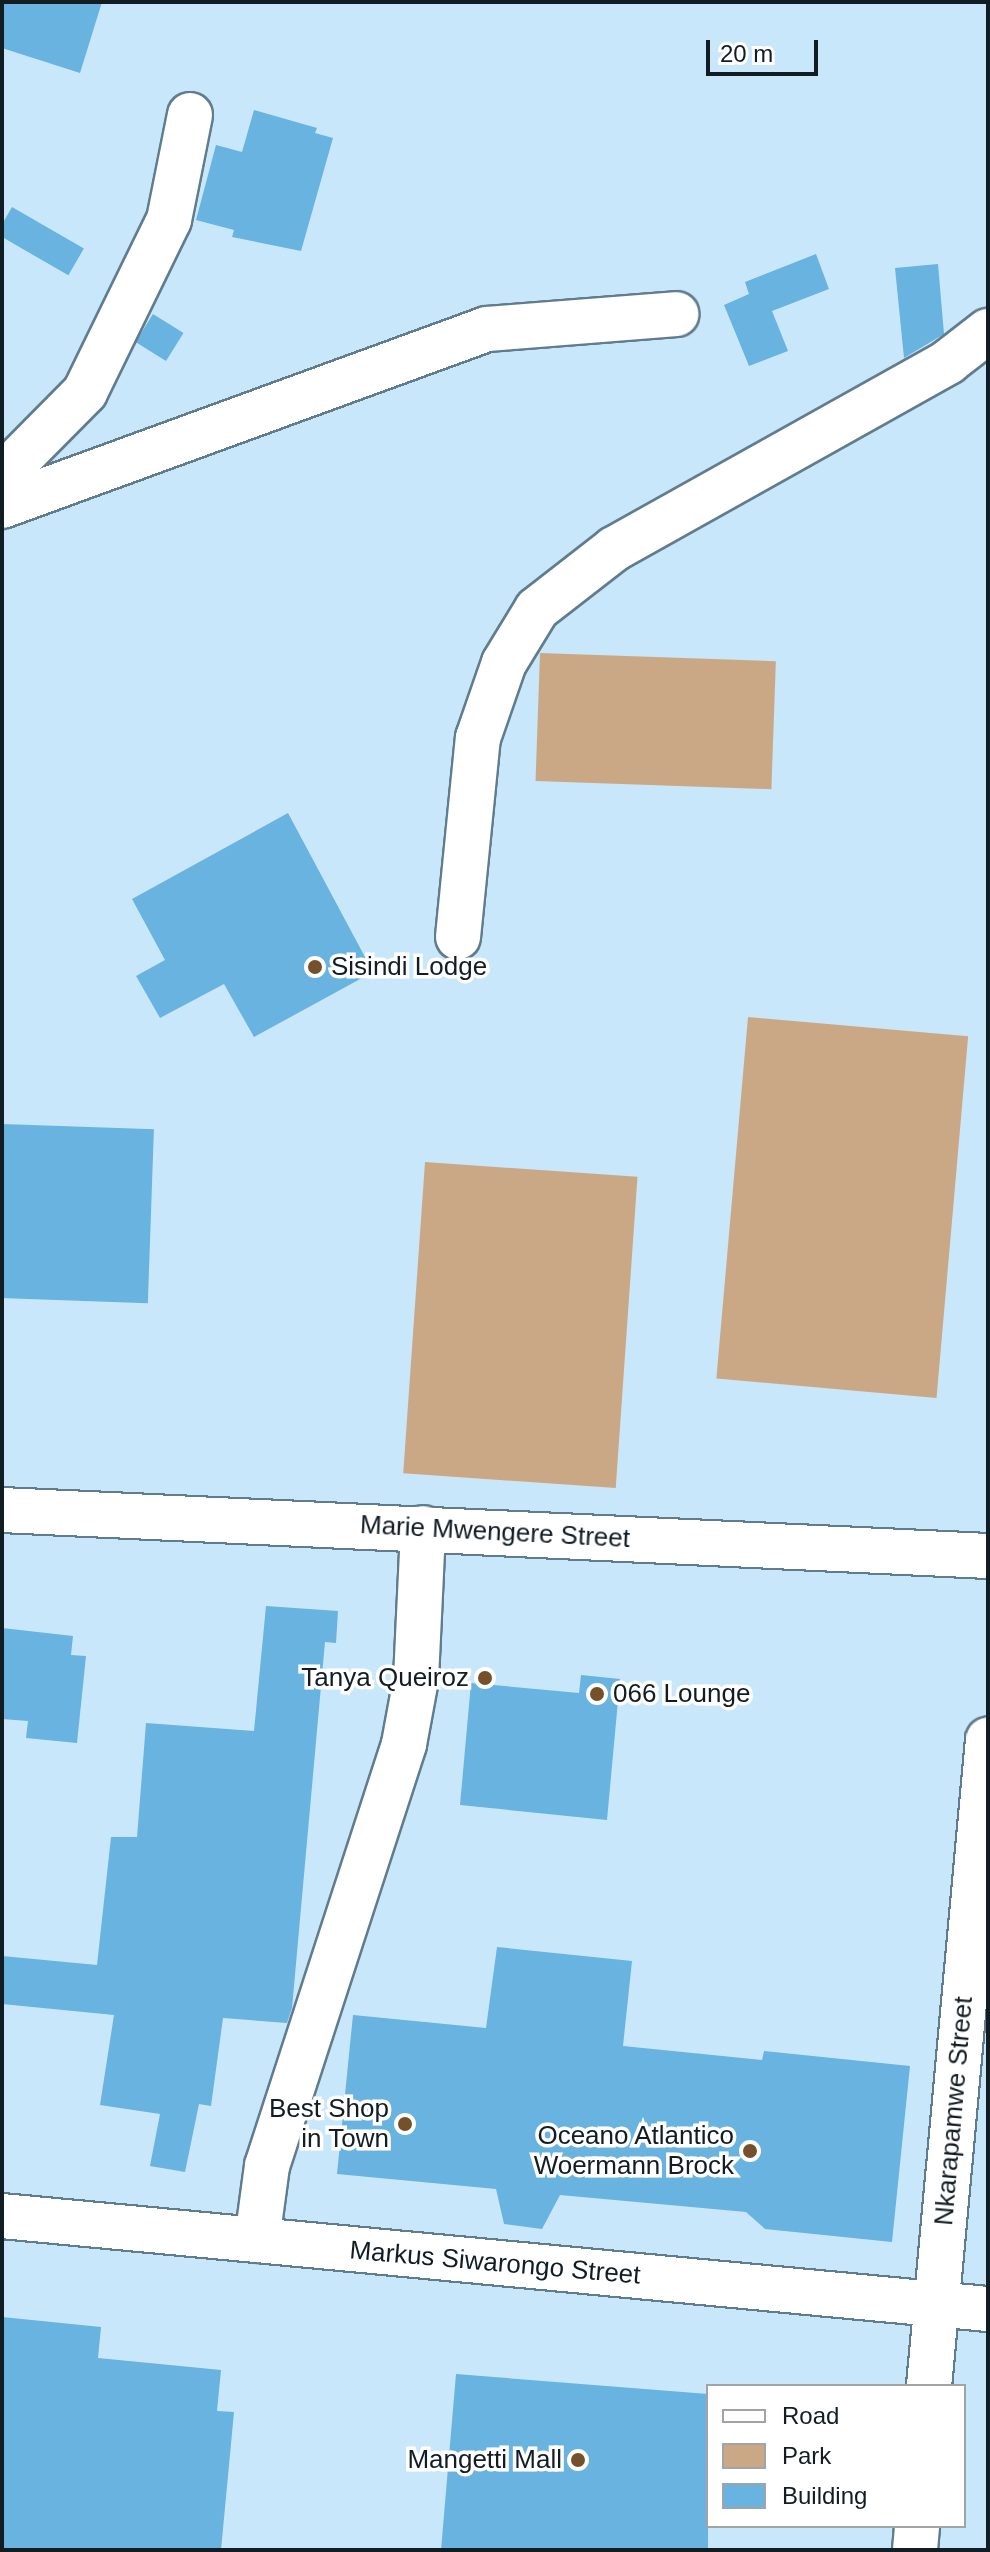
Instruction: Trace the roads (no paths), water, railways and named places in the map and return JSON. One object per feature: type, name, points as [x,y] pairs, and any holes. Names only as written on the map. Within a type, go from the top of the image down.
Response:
[{"type":"street","points":[[2,476],[85,392],[169,220],[190,115]]},
{"type":"street","points":[[2,506],[487,329],[676,314]]},
{"type":"street","points":[[458,937],[478,738],[504,663],[537,609],[614,549],[948,362],[988,331]]},
{"type":"street","name":"Marie Mwengere Street","points":[[2,1510],[988,1556]]},
{"type":"street","points":[[257,2240],[267,2166],[404,1744],[416,1679],[423,1528]]},
{"type":"street","name":"Nkarapamwe Street","points":[[929,2384],[988,1740]]},
{"type":"street","name":"Markus Siwarongo Street","points":[[2,2216],[988,2309]]},
{"type":"street","points":[[915,2550],[917,2528]]},
{"type":"place","name":"Sisindi Lodge","points":[[315,967]]},
{"type":"place","name":"Tanya Queiroz","points":[[485,1678]]},
{"type":"place","name":"066 Lounge","points":[[597,1694]]},
{"type":"place","name":"Best Shop in Town","points":[[405,2124]]},
{"type":"place","name":"Oceano Atlantico Woermann Brock","points":[[750,2151]]},
{"type":"place","name":"Mangetti Mall","points":[[578,2460]]}]
